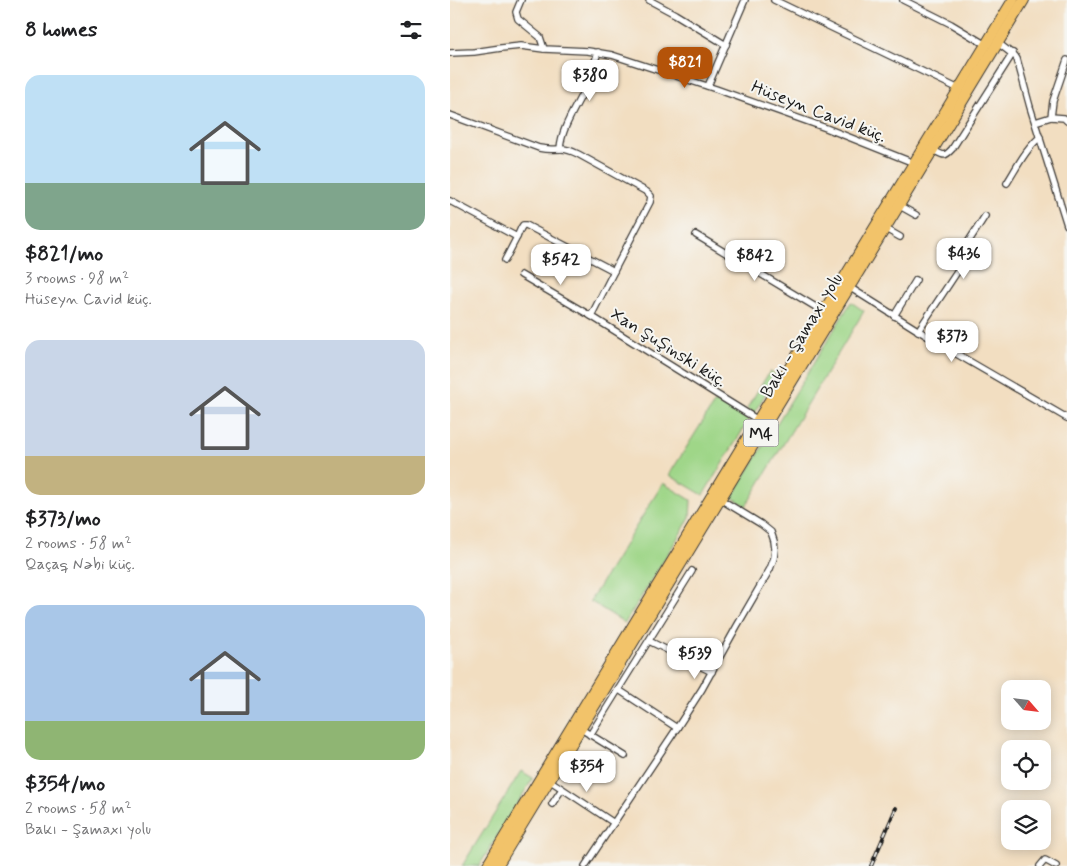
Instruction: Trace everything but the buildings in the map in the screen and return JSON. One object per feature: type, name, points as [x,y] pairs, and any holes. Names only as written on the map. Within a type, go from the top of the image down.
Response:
[{"type":"highway","name":"Bakı - Şamaxı yolu","points":[[487,866],[1013,0]]},
{"type":"highway","name":"Bakı - Şamaxı yolu","points":[[497,866],[1024,0]]},
{"type":"street","points":[[521,0],[516,12],[518,19],[540,37],[544,49]]},
{"type":"street","points":[[650,0],[726,45]]},
{"type":"street","points":[[708,86],[745,0]]},
{"type":"street","points":[[774,0],[959,89]]},
{"type":"street","points":[[904,0],[986,44]]},
{"type":"street","points":[[998,43],[1013,53],[1017,59],[1067,223]]},
{"type":"street","name":"Hüseyn Cavid küç.","points":[[450,53],[521,46],[598,52],[623,58],[708,86],[914,163]]},
{"type":"street","points":[[450,115],[538,148],[548,150],[560,149],[563,133],[585,87],[598,52]]},
{"type":"street","points":[[933,150],[947,155],[952,149],[1013,53]]},
{"type":"street","points":[[1051,118],[1054,101],[1067,60]]},
{"type":"street","points":[[1035,122],[1060,117],[1067,119]]},
{"type":"street","points":[[1007,183],[1028,150],[1040,137]]},
{"type":"street","name":"Xan Şuşinski küç.","points":[[560,149],[578,154],[651,196],[650,202],[590,316],[758,420]]},
{"type":"street","points":[[450,201],[516,237]]},
{"type":"street","points":[[900,206],[916,215]]},
{"type":"street","points":[[918,331],[963,263],[962,252],[985,216]]},
{"type":"street","points":[[505,260],[521,228],[523,225],[526,225],[614,271]]},
{"type":"street","points":[[886,229],[900,237]]},
{"type":"street","points":[[696,235],[824,312]]},
{"type":"street","points":[[521,275],[590,316]]},
{"type":"street","points":[[894,316],[916,280]]},
{"type":"street","points":[[849,287],[918,331],[1067,418]]},
{"type":"street","points":[[585,866],[712,672],[728,640],[770,569],[775,549],[771,532],[720,499]]},
{"type":"street","points":[[590,735],[692,572]]},
{"type":"street","points":[[649,641],[712,672]]},
{"type":"street","points":[[619,690],[677,728]]},
{"type":"street","points":[[581,729],[625,756]]},
{"type":"street","points":[[549,780],[614,823]]},
{"type":"street","points":[[552,804],[562,789]]},
{"type":"street","points":[[1040,866],[1045,860],[1056,866]]},
{"type":"green space","points":[[851,302],[864,311],[746,506],[732,497]]},
{"type":"green space","points":[[770,371],[777,375],[754,413],[747,408]]},
{"type":"green space","points":[[715,402],[749,420],[703,495],[669,475]]},
{"type":"green space","points":[[663,483],[691,500],[690,518],[625,623],[590,601]]},
{"type":"green space","points":[[521,771],[533,778],[479,866],[462,866]]},
{"type":"railway","points":[[871,866],[896,808]]}]
